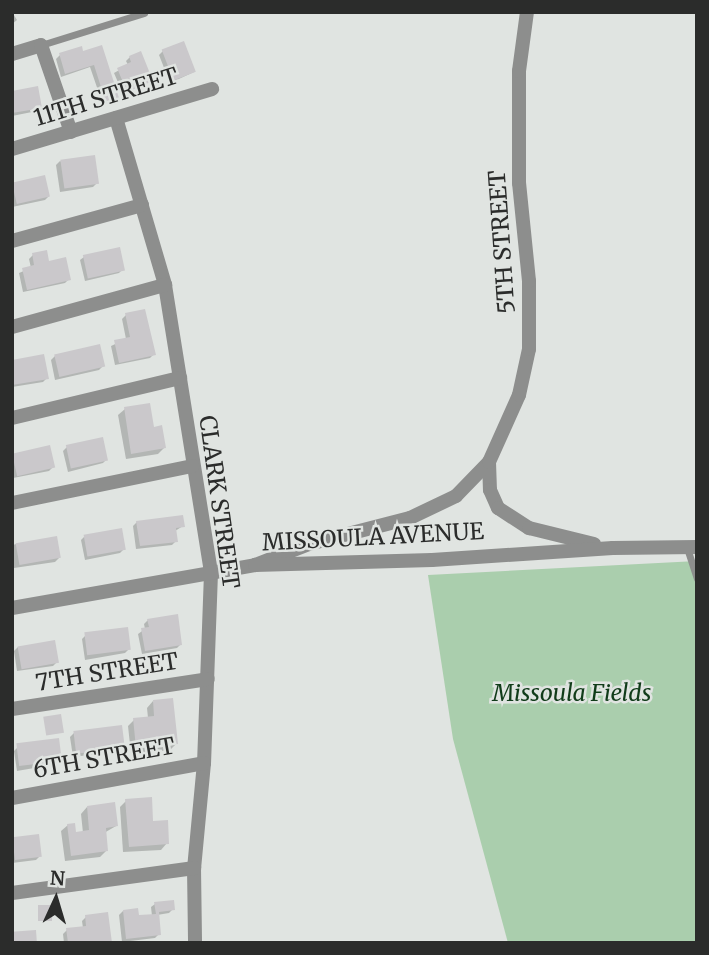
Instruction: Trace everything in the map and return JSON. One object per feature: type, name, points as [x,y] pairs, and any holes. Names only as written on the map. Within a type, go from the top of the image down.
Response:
[{"type":"street","name":"5TH STREET","points":[[255,565],[309,544],[410,518],[456,496],[489,462],[519,395],[529,349],[529,281],[519,183],[519,71],[527,12]]},
{"type":"street","points":[[12,54],[41,45],[71,132]]},
{"type":"street","name":"11TH STREET","points":[[12,149],[212,89]]},
{"type":"street","name":"CLARK STREET","points":[[116,118],[165,285],[211,573],[204,763],[194,868],[195,943]]},
{"type":"street","points":[[12,241],[142,205]]},
{"type":"street","points":[[12,327],[165,285]]},
{"type":"street","points":[[12,418],[180,378]]},
{"type":"street","points":[[489,462],[490,490],[498,508],[528,528],[613,548]]},
{"type":"street","points":[[12,503],[192,466]]},
{"type":"street","name":"MISSOULA AVENUE","points":[[12,608],[255,565],[432,560],[613,548],[692,547]]},
{"type":"street","name":"7TH STREET","points":[[12,709],[208,680]]},
{"type":"street","name":"6TH STREET","points":[[12,798],[204,763]]},
{"type":"street","points":[[12,893],[194,868]]},
{"type":"lane","points":[[41,45],[144,13]]},
{"type":"lane","points":[[692,547],[697,578]]},
{"type":"green space","name":"Missoula Fields","points":[[697,561],[697,943],[508,943],[453,739],[428,575]]},
{"type":"building","points":[[184,41],[196,72],[173,80],[162,50]]},
{"type":"building","points":[[102,45],[119,98],[106,103],[94,65],[65,74],[59,53],[82,46],[83,51]]},
{"type":"building","points":[[141,51],[153,81],[127,92],[117,68],[131,62],[129,56]]},
{"type":"building","points":[[38,86],[42,108],[12,113],[12,91]]},
{"type":"building","points":[[95,155],[99,184],[64,189],[60,160]]},
{"type":"building","points":[[45,175],[50,196],[17,204],[12,183]]},
{"type":"building","points":[[120,247],[125,270],[88,278],[83,255]]},
{"type":"building","points":[[47,250],[49,261],[66,257],[71,280],[27,290],[22,268],[34,265],[32,253]]},
{"type":"building","points":[[145,309],[156,355],[119,363],[114,340],[130,337],[125,313]]},
{"type":"building","points":[[100,344],[105,366],[59,377],[54,355]]},
{"type":"building","points":[[44,354],[49,379],[12,385],[12,360]]},
{"type":"building","points":[[150,403],[154,427],[162,425],[166,448],[131,454],[124,407]]},
{"type":"building","points":[[103,437],[108,460],[71,468],[66,445]]},
{"type":"building","points":[[50,445],[55,467],[17,476],[12,454]]},
{"type":"building","points":[[183,515],[185,527],[176,528],[178,542],[140,546],[136,521]]},
{"type":"building","points":[[122,528],[126,550],[87,556],[84,535]]},
{"type":"building","points":[[57,536],[61,558],[19,565],[16,543]]},
{"type":"building","points":[[178,614],[182,645],[145,651],[141,628],[149,627],[147,619]]},
{"type":"building","points":[[128,627],[131,650],[87,655],[84,632]]},
{"type":"building","points":[[55,640],[59,663],[22,669],[18,647]]},
{"type":"building","points":[[173,698],[178,744],[136,748],[133,718],[154,716],[153,700]]},
{"type":"building","points":[[61,714],[64,733],[46,736],[43,717]]},
{"type":"building","points":[[122,725],[125,748],[76,754],[73,731]]},
{"type":"building","points":[[59,738],[62,761],[19,766],[16,743]]},
{"type":"building","points":[[152,797],[153,821],[168,820],[169,844],[129,847],[125,799]]},
{"type":"building","points":[[115,802],[118,826],[106,828],[108,851],[71,856],[67,824],[75,823],[76,832],[89,830],[87,806]]},
{"type":"building","points":[[39,834],[42,857],[15,860],[12,837]]},
{"type":"building","points":[[174,900],[175,910],[159,912],[161,935],[126,939],[123,910],[138,908],[139,915],[156,914],[154,902]]},
{"type":"building","points":[[38,905],[52,905],[52,921],[38,921]]},
{"type":"building","points":[[108,912],[112,943],[68,943],[66,928],[86,926],[85,915]]},
{"type":"building","points":[[36,930],[37,943],[13,943],[12,932]]}]
